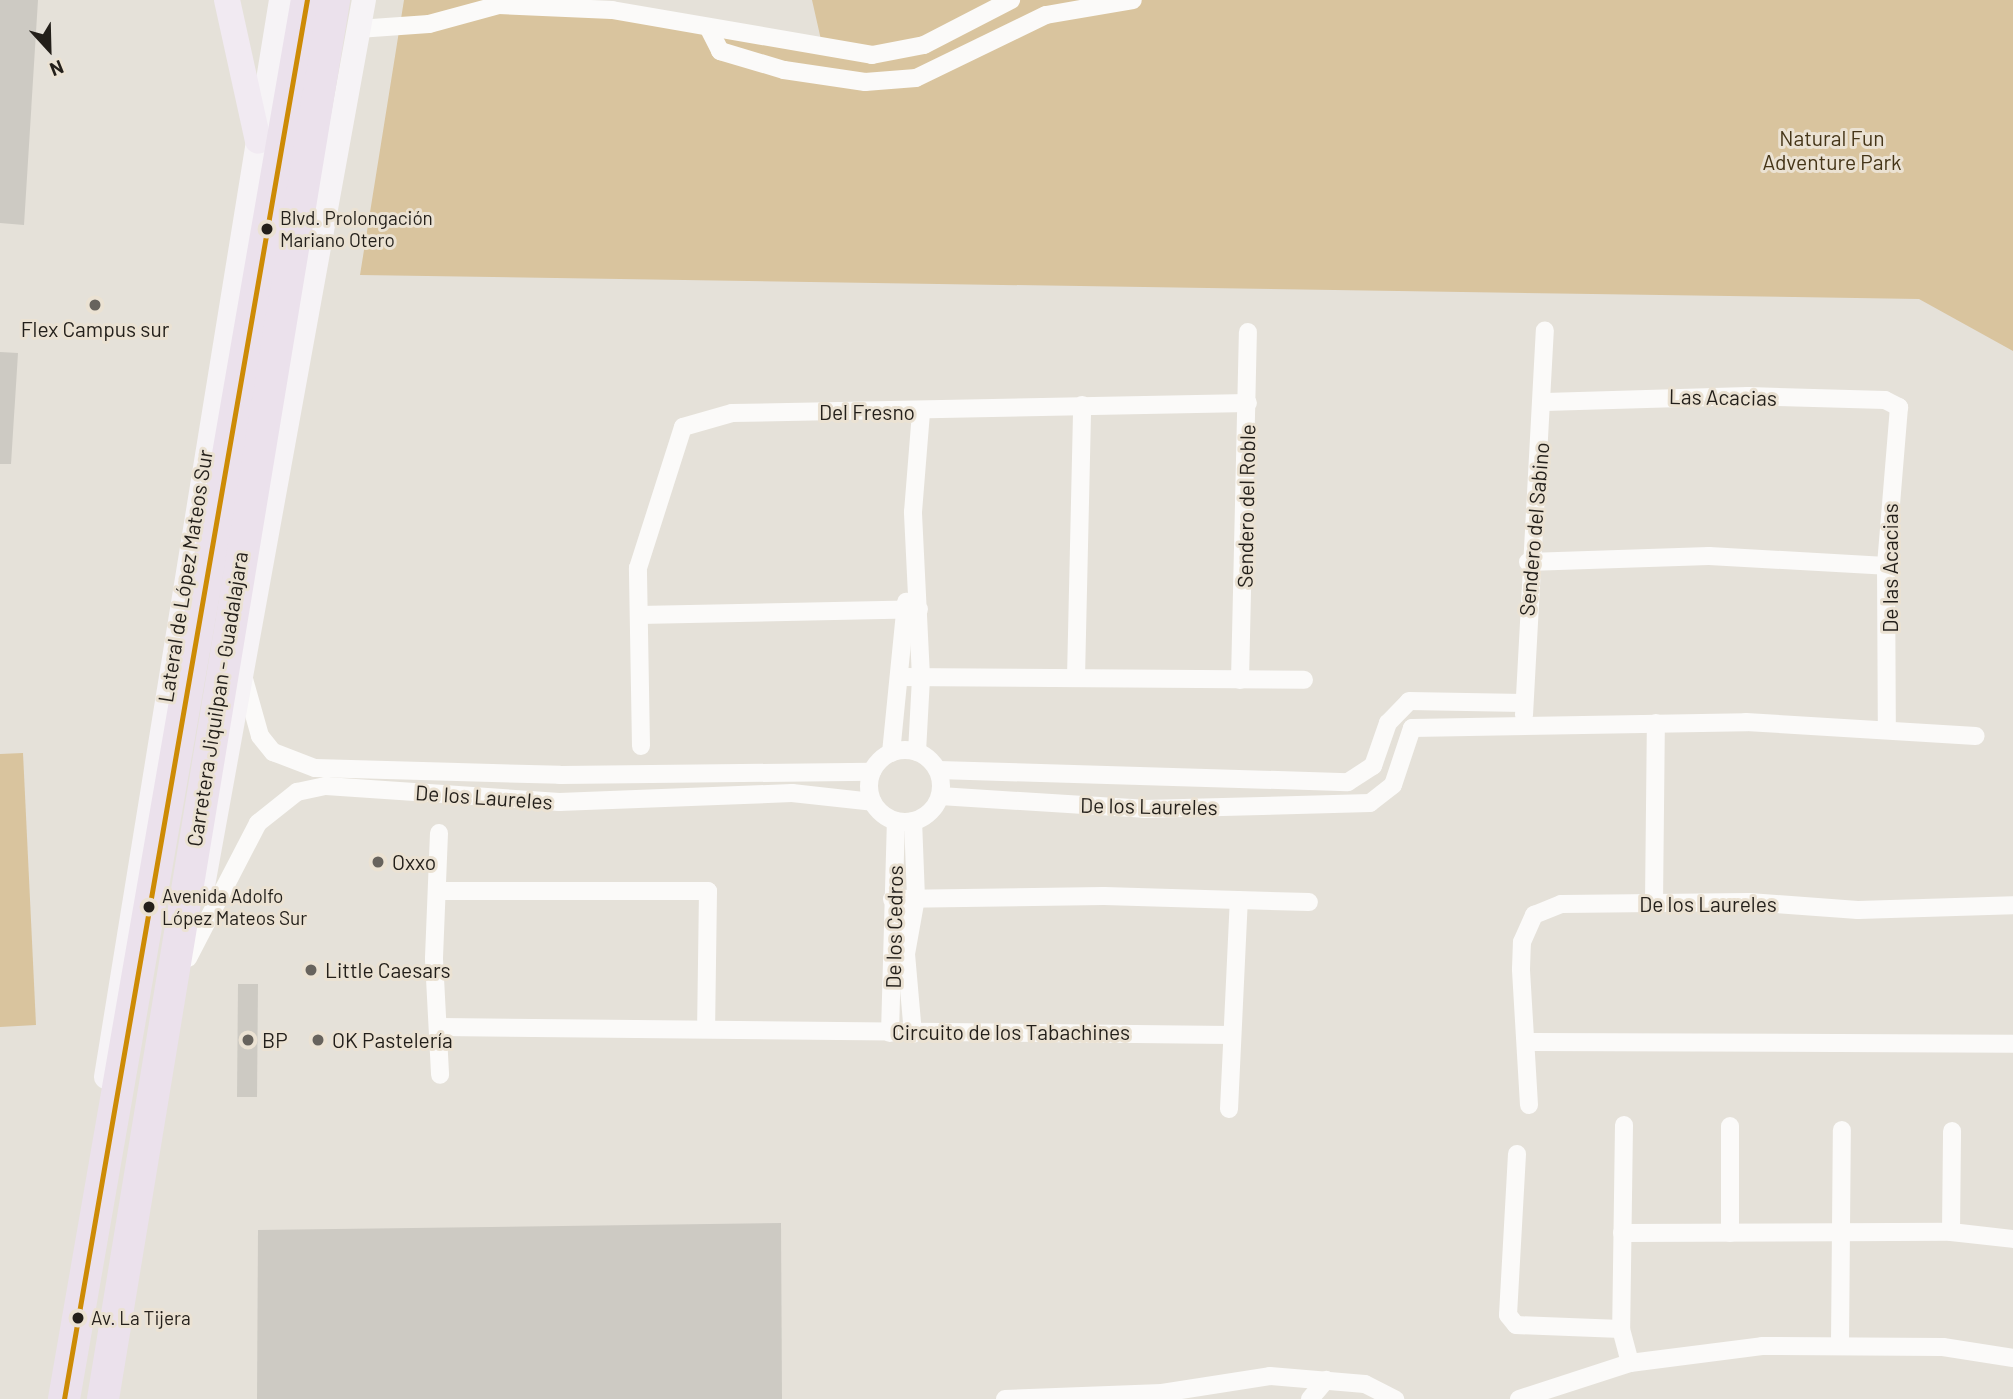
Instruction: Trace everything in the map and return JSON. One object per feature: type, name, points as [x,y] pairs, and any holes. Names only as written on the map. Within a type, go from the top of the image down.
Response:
[{"type":"highway","name":"Carretera Jiquilpan - Guadalajara","points":[[64,1399],[307,0]]},
{"type":"highway","name":"Carretera Jiquilpan - Guadalajara","points":[[103,1399],[164,1016],[334,0]]},
{"type":"main road","points":[[227,0],[258,141]]},
{"type":"street","name":"Lateral de López Mateos Sur","points":[[107,1154],[105,1084],[116,992],[281,0]]},
{"type":"street","points":[[164,1016],[188,958],[243,674],[364,0]]},
{"type":"street","points":[[358,29],[429,24],[499,5],[612,10],[709,29],[785,36],[873,55],[924,45],[1011,0]]},
{"type":"street","points":[[709,29],[720,51],[784,71],[866,82],[916,78],[1046,15],[1133,0]]},
{"type":"street","name":"Sendero del Sabino","points":[[1524,727],[1528,562],[1545,402],[1545,331]]},
{"type":"street","name":"Sendero del Roble","points":[[1240,680],[1248,332]]},
{"type":"street","name":"Las Acacias","points":[[1545,402],[1748,396],[1885,400],[1899,407]]},
{"type":"street","name":"Del Fresno","points":[[641,746],[639,615],[644,540],[683,427],[732,413],[920,412],[1082,405],[1248,403]]},
{"type":"street","points":[[1076,678],[1082,405]]},
{"type":"street","name":"De las Acacias","points":[[1887,730],[1886,566],[1899,407]]},
{"type":"street","points":[[891,753],[917,752],[938,770],[940,796],[905,821],[873,802],[872,772],[891,753],[899,677],[914,587],[920,412]]},
{"type":"street","points":[[1528,562],[1709,556],[1886,566]]},
{"type":"street","points":[[639,615],[910,610]]},
{"type":"street","points":[[910,610],[921,677],[917,752]]},
{"type":"street","name":"De los Laureles","points":[[243,674],[260,736],[284,758],[315,768],[560,775],[872,772]]},
{"type":"street","points":[[899,677],[1304,680]]},
{"type":"street","name":"De los Laureles","points":[[938,770],[1348,782],[1373,766],[1388,723],[1409,701],[1524,703]]},
{"type":"street","points":[[1654,903],[1656,723]]},
{"type":"street","points":[[1524,727],[1656,723],[1887,730],[1976,736]]},
{"type":"street","name":"De los Laureles","points":[[940,796],[1144,809],[1370,803],[1393,785],[1412,728],[1524,727]]},
{"type":"street","points":[[315,768],[316,788]]},
{"type":"street","points":[[424,793],[425,771]]},
{"type":"street","points":[[559,802],[560,775]]},
{"type":"street","name":"De los Laureles","points":[[188,958],[258,823],[297,792],[316,788],[559,802],[792,793],[873,802]]},
{"type":"street","name":"De los Cedros","points":[[905,821],[916,898],[906,954],[913,1034]]},
{"type":"street","name":"De los Cedros","points":[[890,1033],[892,899],[905,821]]},
{"type":"street","points":[[439,833],[439,891],[434,959],[441,1027],[440,1075]]},
{"type":"street","points":[[439,891],[708,891],[706,1027]]},
{"type":"street","points":[[892,899],[1309,902]]},
{"type":"street","points":[[1229,1109],[1231,1035],[1241,968],[1239,900]]},
{"type":"street","name":"De los Laureles","points":[[1529,1105],[1530,1042],[1522,956],[1534,915],[1561,904],[1654,903],[1858,910],[2013,905]]},
{"type":"street","name":"Circuito de los Tabachines","points":[[441,1027],[706,1027],[913,1034],[1231,1035]]},
{"type":"street","points":[[1530,1042],[2013,1044]]},
{"type":"street","points":[[1624,1125],[1621,1329],[1630,1363]]},
{"type":"street","points":[[1730,1126],[1730,1233]]},
{"type":"street","points":[[1840,1343],[1842,1130]]},
{"type":"street","points":[[1951,1232],[1952,1131]]},
{"type":"street","points":[[1517,1154],[1508,1315],[1516,1325],[1621,1329]]},
{"type":"street","points":[[1622,1233],[1951,1232],[2013,1239]]},
{"type":"street","points":[[1519,1399],[1547,1396],[1630,1363],[1840,1343],[2013,1358]]},
{"type":"street","points":[[1005,1399],[1228,1392],[1270,1376],[1365,1384],[1395,1399]]},
{"type":"street","points":[[1310,1399],[1326,1380]]},
{"type":"green space","name":"Natural Fun Adventure Park","points":[[404,0],[576,0],[824,53],[812,0],[2013,0],[2013,351],[1919,299],[360,275]]},
{"type":"green space","points":[[23,753],[36,1025],[0,1027],[0,754]]},
{"type":"building","points":[[0,0],[38,0],[24,225],[0,223]]},
{"type":"building","points":[[0,352],[18,353],[11,464],[0,464]]},
{"type":"building","name":"BP","points":[[238,984],[258,984],[257,1097],[237,1097]]},
{"type":"building","points":[[781,1223],[782,1399],[257,1399],[258,1230]]},
{"type":"transit line","points":[[64,1399],[307,0]]},
{"type":"place","name":"Blvd. Prolongación Mariano Otero","points":[[267,229]]},
{"type":"place","name":"Flex Campus sur","points":[[95,305]]},
{"type":"place","name":"Oxxo","points":[[378,862]]},
{"type":"place","name":"Avenida Adolfo López Mateos Sur","points":[[149,907]]},
{"type":"place","name":"Little Caesars","points":[[311,970]]},
{"type":"place","name":"BP","points":[[248,1040]]},
{"type":"place","name":"OK Pastelería","points":[[318,1040]]},
{"type":"place","name":"Av. La Tijera","points":[[78,1318]]}]
